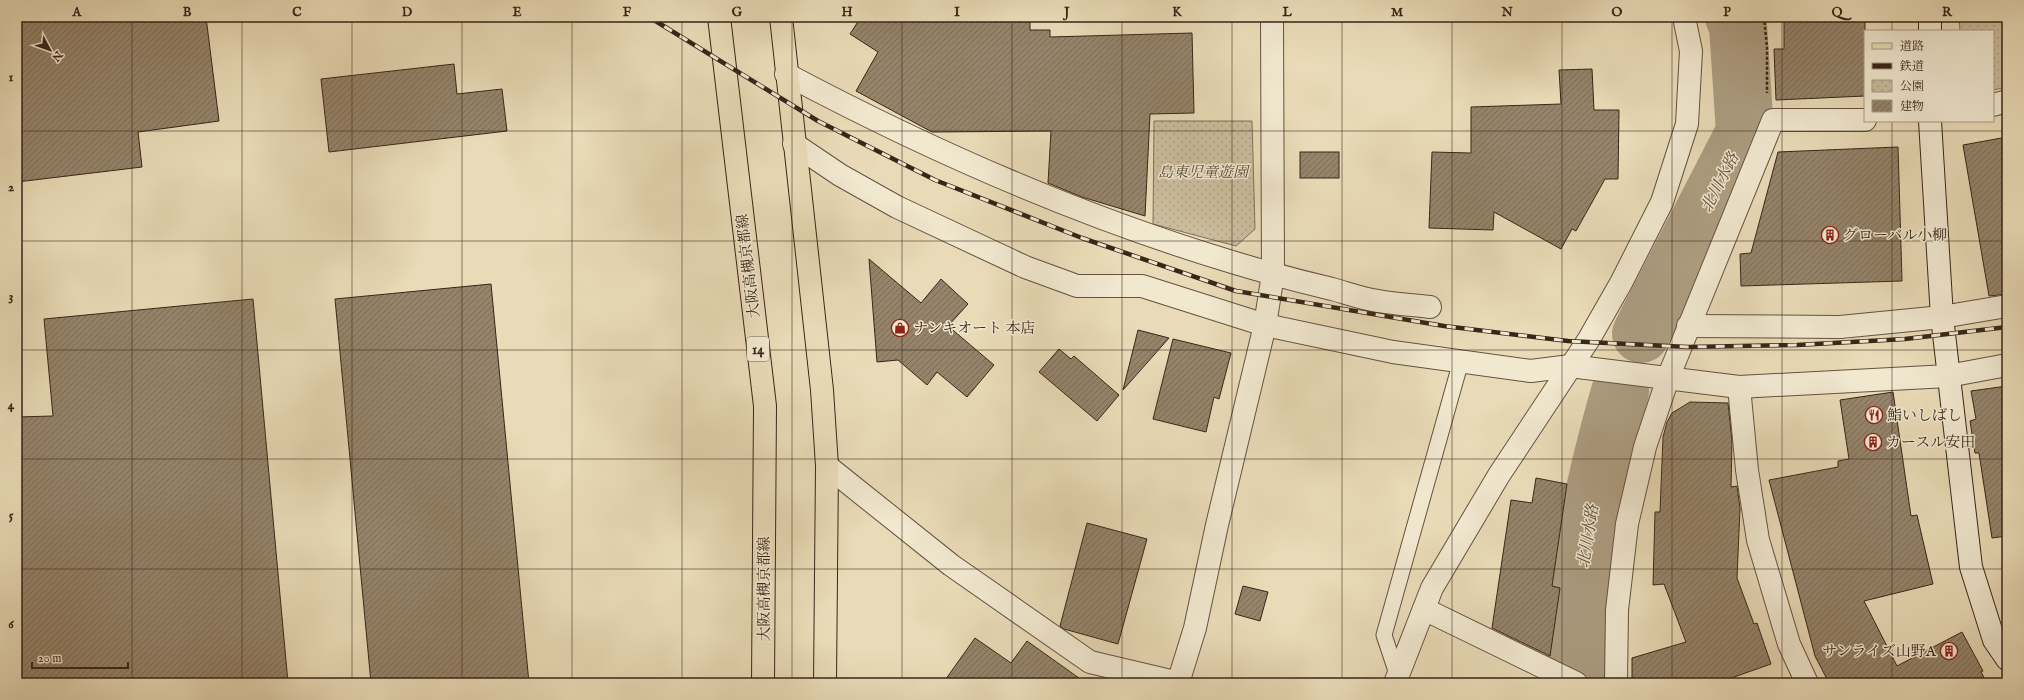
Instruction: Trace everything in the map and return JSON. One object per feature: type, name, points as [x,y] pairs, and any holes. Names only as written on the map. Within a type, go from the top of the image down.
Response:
[{"type":"main road","name":"大阪高槻京都線","points":[[719,17],[765,406],[763,683]]},
{"type":"main road","points":[[781,17],[786,74],[822,390],[827,466],[825,683]]},
{"type":"street","points":[[827,466],[951,565],[1090,662],[1179,683],[1195,628],[1217,525],[1265,325],[1273,274],[1272,17]]},
{"type":"street","points":[[1396,679],[1432,588],[1499,475],[1570,366],[1621,283],[1662,202],[1687,124],[1691,51],[1684,17]]},
{"type":"street","points":[[1930,17],[1930,30]]},
{"type":"street","points":[[786,74],[890,128],[1024,188],[1147,234],[1273,274],[1377,301],[1430,307]]},
{"type":"street","points":[[1994,105],[2007,101]]},
{"type":"street","points":[[1616,683],[1617,610],[1627,524],[1645,447],[1668,378],[1688,326],[1774,120],[1864,120]]},
{"type":"street","points":[[1930,122],[1942,317],[1971,567],[1994,640],[2007,659]]},
{"type":"street","points":[[794,144],[840,175],[897,207],[1025,267],[1077,286],[1142,286],[1265,325],[1393,352],[1531,371],[1570,366],[1739,387],[1948,376],[2007,365]]},
{"type":"street","points":[[1688,326],[1840,327],[1942,317],[2007,306]]},
{"type":"street","points":[[1739,387],[1747,470],[1758,540],[1789,644],[1807,683]]},
{"type":"street","points":[[1424,609],[1570,680]]},
{"type":"lane","points":[[1396,679],[1384,636],[1461,361]]},
{"type":"path","points":[[1764,17],[1767,47],[1767,106],[1774,120]]},
{"type":"green space","points":[[1959,17],[2007,17],[2007,87],[1994,90],[1994,30],[1960,30]]},
{"type":"green space","name":"島東児童遊園","points":[[1154,121],[1252,121],[1255,229],[1236,246],[1153,224]]},
{"type":"building","points":[[17,17],[206,17],[219,121],[138,132],[142,167],[17,182]]},
{"type":"building","points":[[861,17],[1007,17],[1004,21],[1030,21],[1030,30],[1050,30],[1050,37],[1192,33],[1194,113],[1150,114],[1145,216],[1082,197],[1048,183],[1051,131],[932,132],[856,91],[878,52],[850,34]]},
{"type":"building","points":[[1784,17],[1865,18],[1864,96],[1776,100],[1774,49],[1784,49]]},
{"type":"building","points":[[454,64],[457,94],[502,89],[507,131],[329,152],[321,79]]},
{"type":"building","points":[[1592,69],[1594,110],[1619,110],[1618,179],[1605,179],[1576,231],[1572,229],[1561,249],[1494,212],[1493,230],[1429,228],[1432,152],[1471,153],[1471,107],[1561,104],[1559,70]]},
{"type":"building","points":[[2007,137],[2007,294],[1989,296],[1963,145]]},
{"type":"building","points":[[1898,147],[1902,281],[1741,286],[1740,254],[1751,253],[1778,152]]},
{"type":"building","points":[[1300,152],[1339,152],[1339,178],[1300,178]]},
{"type":"building","points":[[869,259],[921,303],[941,279],[968,304],[948,326],[994,365],[967,397],[937,372],[927,385],[898,360],[877,362]]},
{"type":"building","points":[[491,284],[529,683],[371,683],[335,299]]},
{"type":"building","points":[[253,299],[288,683],[17,683],[17,417],[53,416],[44,319]]},
{"type":"building","points":[[1138,330],[1169,338],[1123,390]]},
{"type":"building","points":[[1173,339],[1231,353],[1219,399],[1214,397],[1206,432],[1153,419]]},
{"type":"building","points":[[1059,349],[1071,359],[1074,356],[1119,395],[1097,421],[1039,372]]},
{"type":"building","points":[[2007,386],[2007,536],[1992,538],[1979,453],[1975,453],[1970,421],[1976,419],[1971,391]]},
{"type":"building","points":[[1893,392],[1911,516],[1917,515],[1933,584],[1864,601],[1897,666],[1962,632],[1983,671],[1981,672],[1987,683],[1829,683],[1815,656],[1769,480],[1838,467],[1838,461],[1849,459],[1840,400]]},
{"type":"building","points":[[1690,402],[1728,403],[1732,441],[1731,487],[1737,486],[1740,508],[1737,578],[1754,624],[1757,623],[1771,664],[1717,683],[1632,683],[1632,658],[1686,642],[1664,584],[1653,585],[1655,512],[1660,512],[1663,437],[1667,422],[1672,413]]},
{"type":"building","points":[[1536,478],[1567,484],[1552,586],[1560,588],[1550,656],[1492,628],[1511,500],[1532,503]]},
{"type":"building","points":[[1087,523],[1147,539],[1118,644],[1064,629],[1060,626]]},
{"type":"building","points":[[1243,586],[1268,592],[1260,621],[1235,614]]},
{"type":"building","points":[[975,638],[1011,663],[1027,641],[1086,683],[943,683]]},
{"type":"waterway","name":"北川水路","points":[[1641,334],[1745,132],[1738,26],[1734,17]]},
{"type":"waterway","name":"北川水路","points":[[1577,683],[1577,609],[1586,536],[1601,463],[1620,392]]},
{"type":"railway","points":[[649,17],[818,121],[935,180],[1082,238],[1236,291],[1444,326],[1568,341],[1688,347],[1797,345],[1905,339],[2007,327]]},
{"type":"place","name":"グローバル小柳","points":[[1830,235]]},
{"type":"place","name":"ナンキオート 本店","points":[[900,328]]},
{"type":"place","name":"鮨いしばし","points":[[1874,415]]},
{"type":"place","name":"カースル安田","points":[[1873,442]]},
{"type":"place","name":"サンライズ山野A","points":[[1949,651]]}]
